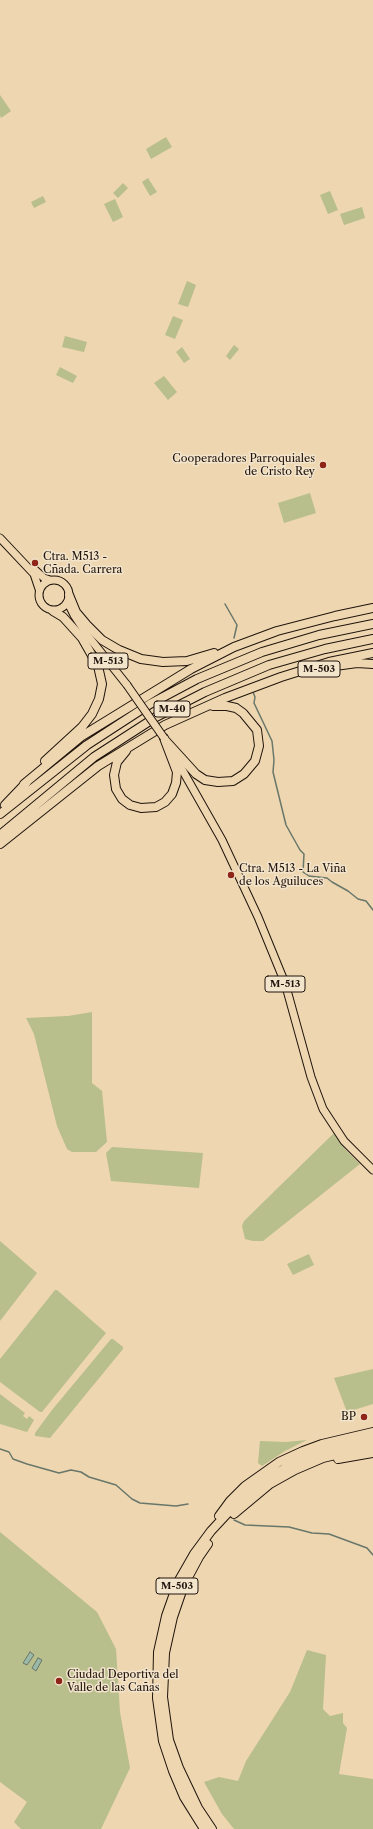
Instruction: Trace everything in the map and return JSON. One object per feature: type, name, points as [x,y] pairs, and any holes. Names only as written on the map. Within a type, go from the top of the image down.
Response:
[{"type":"highway","points":[[68,599],[76,612],[102,640],[119,650],[141,659],[163,662],[187,661],[234,647],[277,631],[373,608]]},
{"type":"highway","points":[[0,810],[41,764],[82,727],[92,714],[99,699],[102,684],[98,666],[82,638],[56,611]]},
{"type":"highway","name":"M-40","points":[[0,814],[87,745],[150,704],[197,679],[262,652],[319,635],[373,624]]},
{"type":"highway","name":"M-40","points":[[0,836],[94,757],[156,717],[191,699],[269,665],[325,649],[373,639]]},
{"type":"highway","points":[[24,784],[82,736],[191,669],[234,647]]},
{"type":"highway","points":[[0,844],[98,766],[165,725],[225,698],[280,677],[329,662],[373,653]]},
{"type":"highway","name":"M-503","points":[[280,677],[357,663],[373,664]]},
{"type":"highway","points":[[164,738],[196,774],[206,780],[218,782],[233,780],[244,774],[255,761],[259,746],[256,730],[251,720],[243,712],[227,706],[202,709]]},
{"type":"highway","points":[[164,738],[177,772],[176,783],[172,794],[165,802],[156,807],[142,808],[130,805],[122,798],[116,789],[114,775],[117,762],[130,748],[165,725]]},
{"type":"highway","points":[[187,1566],[193,1552],[230,1501],[245,1486],[264,1472],[303,1451],[347,1437],[373,1432]]},
{"type":"highway","name":"M-503","points":[[204,1829],[184,1797],[173,1771],[163,1741],[157,1698],[158,1652],[166,1616],[178,1582],[211,1531],[238,1502],[258,1484],[287,1467],[320,1452],[373,1438]]},
{"type":"highway","name":"M-503","points":[[212,1829],[191,1795],[179,1768],[169,1740],[163,1697],[165,1653],[173,1616],[182,1591],[199,1557],[216,1533],[241,1507],[270,1484],[323,1458],[373,1446]]},
{"type":"highway","points":[[282,1477],[324,1462],[373,1453]]},
{"type":"main road","name":"M-513","points":[[0,538],[44,578],[57,580],[64,584],[74,615],[88,636],[127,685],[164,738],[222,840],[258,917],[285,983],[311,1077],[323,1109],[344,1141],[373,1170]]},
{"type":"main road","name":"M-513","points":[[19,556],[34,574],[40,589],[38,597],[43,607],[56,611],[70,618],[88,636]]},
{"type":"main road","points":[[40,589],[50,580]]},
{"type":"main road","points":[[56,611],[68,599]]},
{"type":"green space","points":[[0,95],[11,111],[1,118],[0,115]]},
{"type":"green space","points":[[166,137],[172,147],[151,159],[146,149]]},
{"type":"green space","points":[[148,178],[157,192],[150,196],[142,182]]},
{"type":"green space","points":[[123,183],[128,188],[118,198],[113,193]]},
{"type":"green space","points":[[330,191],[338,210],[328,214],[320,195]]},
{"type":"green space","points":[[43,196],[46,202],[34,208],[31,202]]},
{"type":"green space","points":[[115,199],[123,217],[113,222],[104,204]]},
{"type":"green space","points":[[362,207],[365,218],[344,225],[340,214]]},
{"type":"green space","points":[[187,281],[196,285],[188,307],[178,304]]},
{"type":"green space","points":[[173,316],[183,320],[175,339],[165,335]]},
{"type":"green space","points":[[65,336],[87,342],[84,352],[62,347]]},
{"type":"green space","points":[[234,345],[239,349],[230,360],[226,356]]},
{"type":"green space","points":[[182,347],[190,359],[184,363],[176,352]]},
{"type":"green space","points":[[60,367],[77,376],[73,383],[56,375]]},
{"type":"green space","points":[[164,376],[177,392],[168,400],[154,383]]},
{"type":"green space","points":[[310,493],[316,513],[284,523],[278,503]]},
{"type":"green space","points":[[92,1012],[92,1083],[102,1091],[107,1142],[96,1152],[72,1152],[67,1149],[57,1126],[34,1034],[26,1018],[68,1016]]},
{"type":"green space","points":[[334,1133],[345,1149],[360,1164],[263,1241],[245,1239],[242,1226],[244,1221]]},
{"type":"green space","points":[[112,1147],[203,1153],[199,1188],[111,1181],[106,1153]]},
{"type":"green space","points":[[0,1241],[37,1273],[0,1321]]},
{"type":"green space","points":[[309,1254],[314,1265],[293,1275],[287,1264]]},
{"type":"green space","points":[[55,1290],[57,1290],[106,1333],[42,1412],[40,1412],[0,1382],[0,1359]]},
{"type":"green space","points":[[111,1339],[123,1347],[123,1349],[50,1438],[35,1436],[35,1433],[52,1410]]},
{"type":"green space","points":[[373,1369],[373,1404],[347,1412],[334,1378]]},
{"type":"green space","points":[[0,1394],[25,1413],[23,1416],[27,1419],[29,1416],[34,1420],[27,1432],[0,1424]]},
{"type":"green space","points":[[307,1440],[285,1451],[262,1466],[258,1463],[260,1441],[286,1442]]},
{"type":"green space","name":"Ciudad Deportiva del Valle de las Cañas","points":[[0,1532],[97,1612],[116,1649],[120,1712],[130,1768],[101,1829],[21,1829],[14,1822],[27,1802],[0,1782]]},
{"type":"green space","points":[[307,1650],[326,1655],[323,1709],[330,1716],[343,1713],[343,1723],[347,1728],[339,1774],[373,1779],[373,1829],[234,1829],[222,1814],[204,1782],[219,1777],[238,1781],[246,1761],[290,1692]]},
{"type":"shaded area","points":[[30,1652],[34,1655],[27,1665],[23,1663]]},
{"type":"shaded area","points":[[38,1658],[42,1660],[36,1671],[32,1668]]},
{"type":"waterway","points":[[225,604],[237,625],[234,638]]},
{"type":"waterway","points":[[253,692],[255,697],[254,703],[272,741],[274,760],[273,772],[286,825],[300,850],[304,854],[303,872],[309,876],[327,878],[358,899],[366,901],[373,910]]},
{"type":"waterway","points":[[0,1449],[9,1452],[13,1459],[27,1464],[59,1473],[71,1470],[81,1472],[89,1477],[116,1485],[132,1499],[140,1503],[176,1506],[188,1504]]},
{"type":"waterway","points":[[234,1520],[245,1525],[289,1527],[312,1533],[329,1534],[367,1548],[373,1555]]},
{"type":"place","name":"Cooperadores Parroquiales de Cristo Rey","points":[[323,465]]},
{"type":"place","name":"Ctra. M513 - Cñada. Carrera","points":[[35,563]]},
{"type":"place","name":"Ctra. M513 - La Viña de los Aguiluces","points":[[231,875]]},
{"type":"place","name":"BP","points":[[364,1417]]},
{"type":"place","name":"Ciudad Deportiva del Valle de las Cañas","points":[[59,1681]]}]
